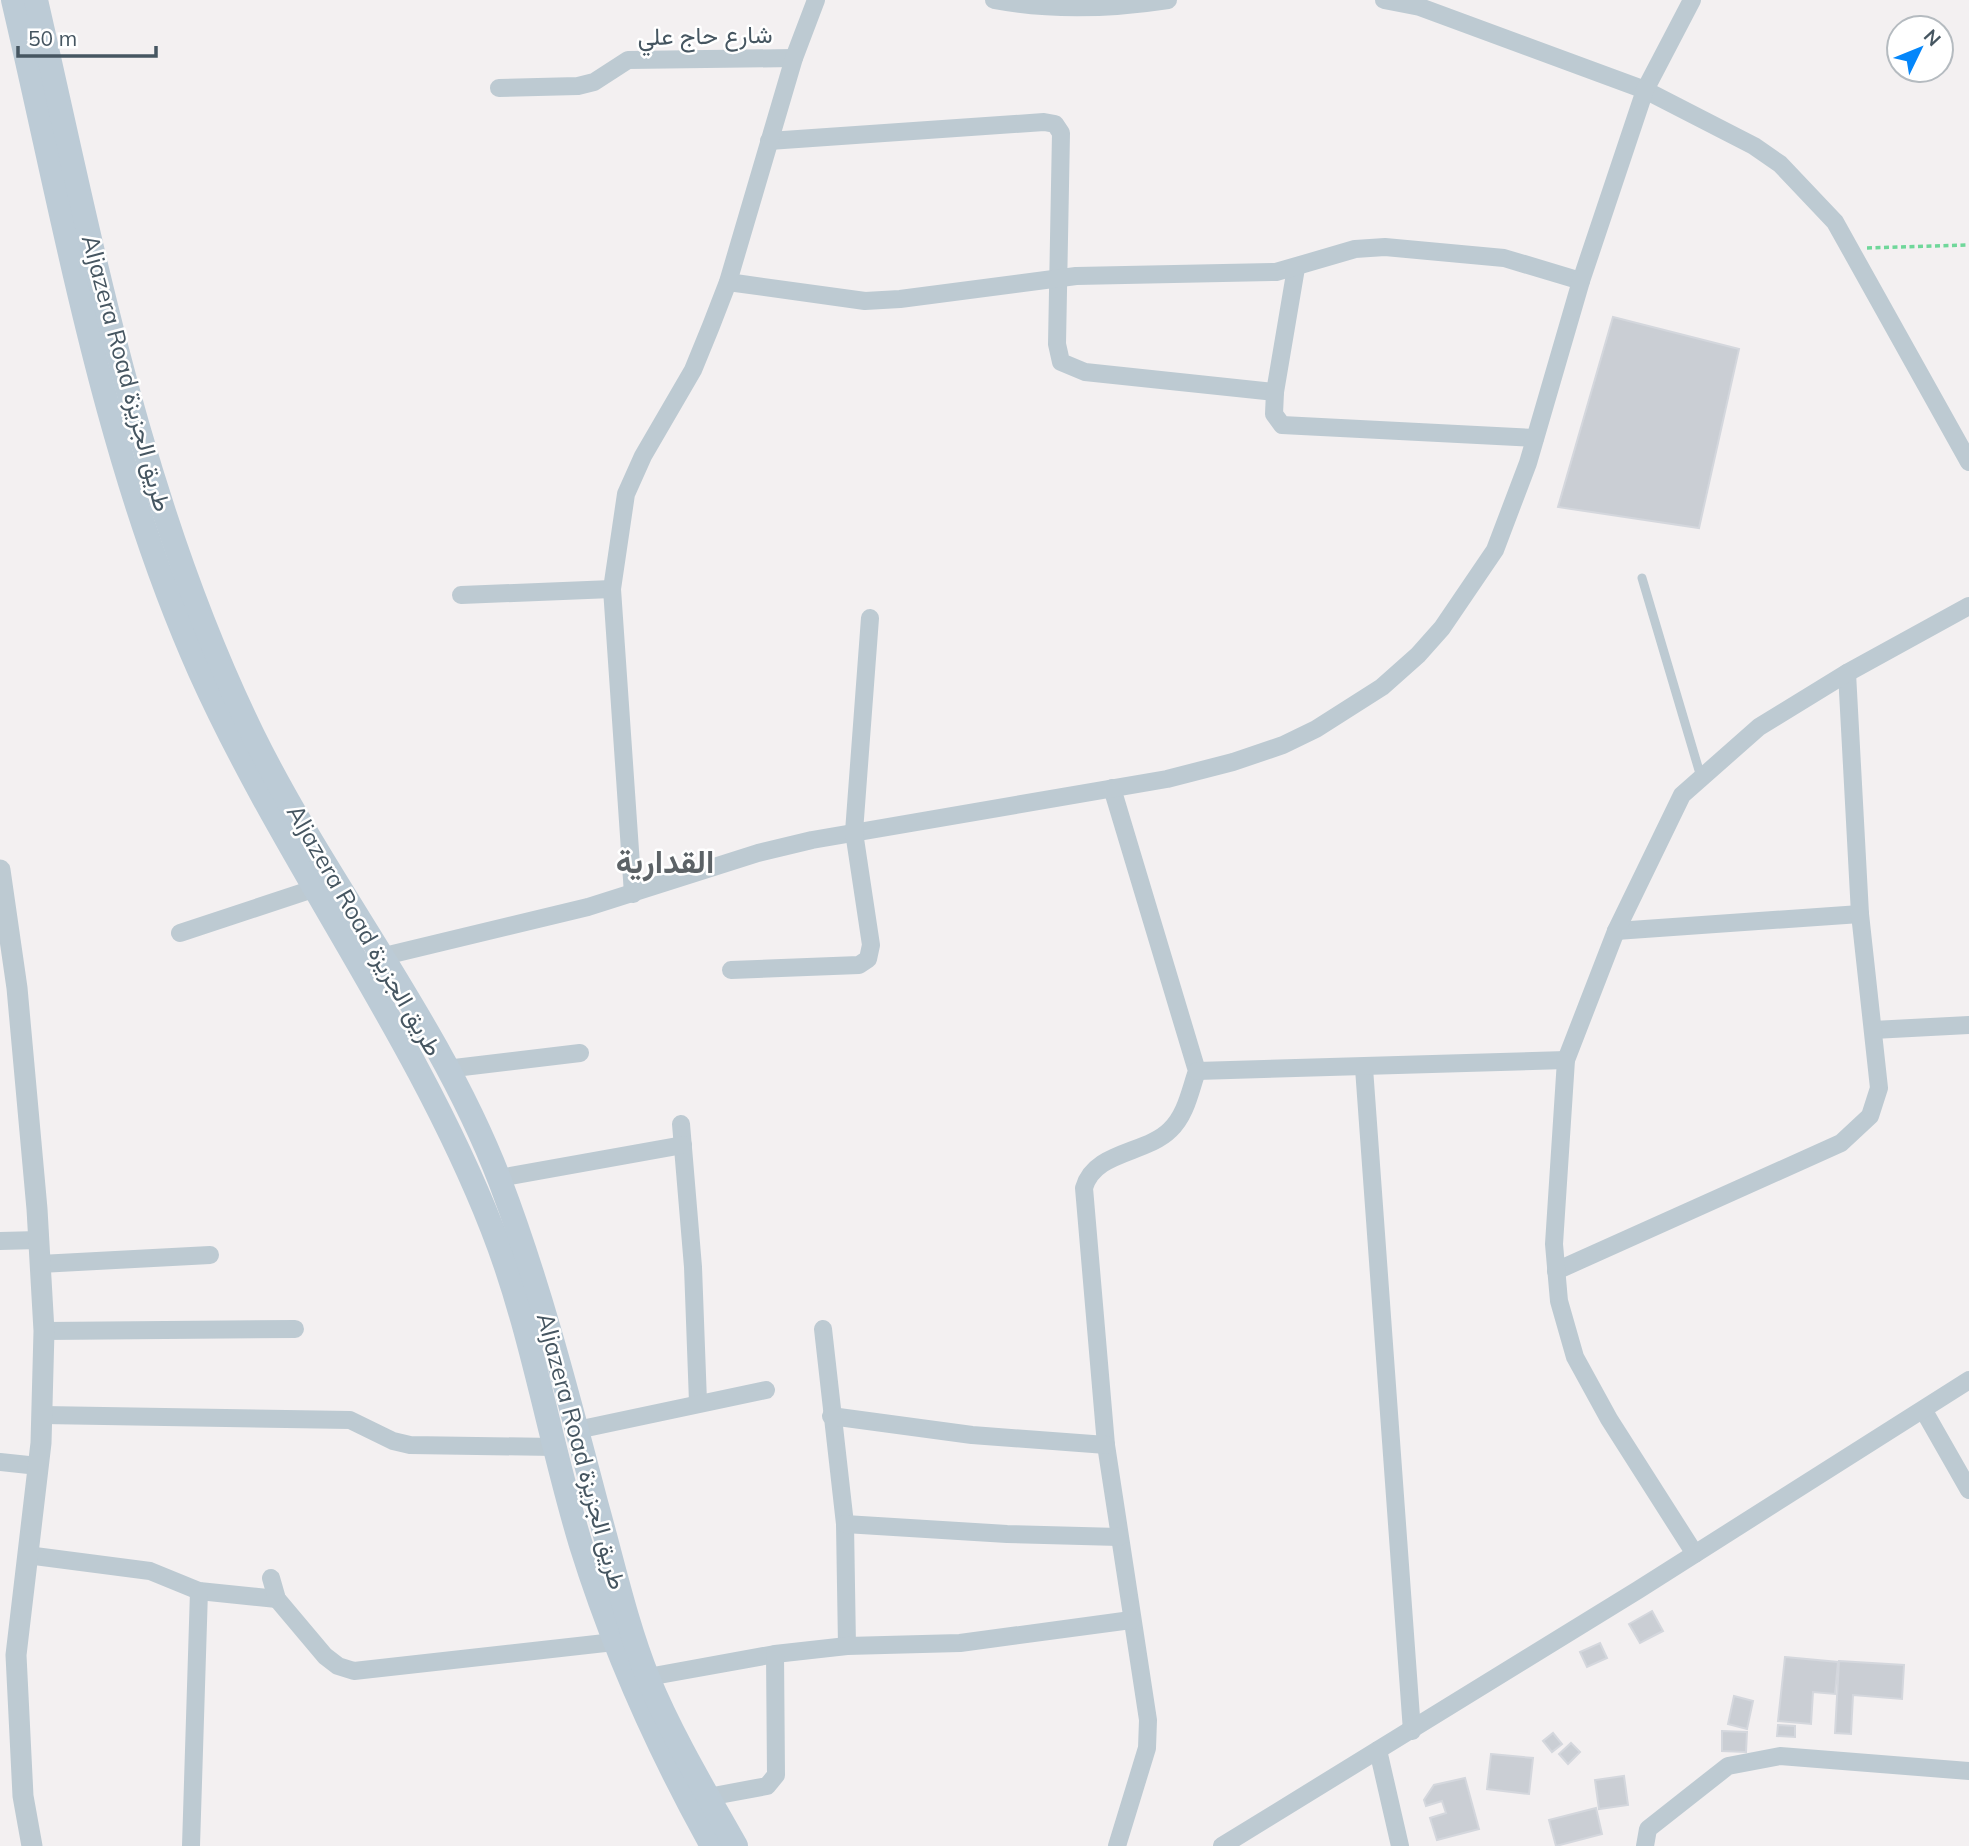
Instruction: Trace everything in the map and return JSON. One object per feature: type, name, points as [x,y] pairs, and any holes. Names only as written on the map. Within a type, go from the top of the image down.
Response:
[{"type":"main road","name":"Aljazera Road طريق الجزيزة","points":[[13,0],[99,373],[131,490],[162,580],[237,751],[313,889],[370,959],[446,1069],[499,1178],[557,1356],[620,1591],[648,1677],[708,1797],[736,1846]]},
{"type":"main road","name":"Aljazera Road طريق الجزيزة","points":[[36,0],[124,383],[151,476],[185,573],[254,737],[321,859],[370,959],[450,1130],[493,1231],[526,1329],[581,1542],[614,1642],[667,1766],[712,1846]]},
{"type":"street","points":[[633,894],[612,589],[625,494],[643,456],[694,370],[728,282],[794,58],[816,0]]},
{"type":"street","points":[[994,0],[1025,6],[1100,8],[1168,0]]},
{"type":"street","points":[[1384,0],[1451,8],[1645,90],[1754,146],[1780,164],[1826,212],[1851,248],[1969,462]]},
{"type":"street","points":[[370,959],[633,894],[758,853],[854,832],[913,825],[1180,776],[1283,745],[1327,723],[1382,687],[1418,655],[1441,628],[1495,550],[1535,438],[1581,281],[1645,90],[1692,0]]},
{"type":"street","name":"شارع حاج علي","points":[[499,88],[578,86],[594,82],[628,60],[794,58]]},
{"type":"street","points":[[769,141],[1044,122],[1055,124],[1061,133],[1057,344],[1061,362],[1085,372],[1275,392]]},
{"type":"street","points":[[728,282],[865,301],[935,296],[1076,276],[1276,272],[1355,249],[1385,247],[1504,258],[1581,281]]},
{"type":"street","points":[[1296,268],[1275,392],[1274,414],[1282,425],[1535,438]]},
{"type":"street","points":[[461,595],[612,589]]},
{"type":"street","points":[[1695,1553],[1609,1419],[1576,1357],[1559,1301],[1556,1271],[1556,1174],[1566,1060],[1616,931],[1682,795],[1759,727],[1847,673],[1969,606]]},
{"type":"street","points":[[731,970],[859,965],[868,959],[871,945],[854,832],[870,618]]},
{"type":"street","points":[[1556,1271],[1841,1143],[1870,1116],[1879,1088],[1860,914],[1847,673]]},
{"type":"street","points":[[1112,788],[1196,1071],[1182,1115],[1170,1131],[1097,1166],[1087,1175],[1084,1188],[1107,1445],[1148,1720],[1147,1748],[1117,1846]]},
{"type":"street","points":[[0,870],[17,988],[39,1240],[44,1331],[43,1415],[16,1655],[23,1797],[32,1846]]},
{"type":"street","points":[[180,933],[313,889]]},
{"type":"street","points":[[1616,931],[1860,914]]},
{"type":"street","points":[[1873,1030],[1969,1025]]},
{"type":"street","points":[[446,1069],[580,1053]]},
{"type":"street","points":[[1196,1071],[1566,1060]]},
{"type":"street","points":[[1364,1068],[1412,1731]]},
{"type":"street","points":[[681,1124],[693,1267],[698,1402]]},
{"type":"street","points":[[499,1178],[683,1145]]},
{"type":"street","points":[[0,1241],[39,1240]]},
{"type":"street","points":[[40,1264],[210,1255]]},
{"type":"street","points":[[44,1331],[295,1329]]},
{"type":"street","points":[[823,1329],[845,1524],[847,1646]]},
{"type":"street","points":[[1222,1846],[1412,1731],[1924,1411],[1969,1380]]},
{"type":"street","points":[[577,1430],[698,1402],[766,1390]]},
{"type":"street","points":[[1924,1411],[1969,1490]]},
{"type":"street","points":[[43,1415],[350,1420],[393,1441],[410,1445],[555,1447]]},
{"type":"street","points":[[831,1416],[972,1435],[1107,1445]]},
{"type":"street","points":[[0,1462],[38,1466]]},
{"type":"street","points":[[845,1524],[1007,1534],[1119,1536]]},
{"type":"street","points":[[27,1555],[150,1571],[199,1591],[277,1600]]},
{"type":"street","points":[[271,1578],[277,1600],[325,1656],[338,1666],[354,1671],[614,1642]]},
{"type":"street","points":[[191,1846],[199,1591]]},
{"type":"street","points":[[648,1677],[775,1654],[847,1646],[960,1643],[1131,1620]]},
{"type":"street","points":[[708,1797],[767,1786],[776,1775],[775,1654]]},
{"type":"street","points":[[1378,1751],[1400,1846]]},
{"type":"street","points":[[1645,1846],[1648,1829],[1728,1766],[1780,1756],[1969,1771]]},
{"type":"lane","points":[[1642,578],[1701,777]]},
{"type":"path","points":[[1851,248],[1969,245]]},
{"type":"building","points":[[1613,317],[1739,349],[1699,528],[1558,507]]},
{"type":"building","points":[[1652,1611],[1663,1631],[1640,1643],[1629,1624]]},
{"type":"building","points":[[1600,1643],[1607,1658],[1587,1667],[1580,1652]]},
{"type":"building","points":[[1785,1657],[1838,1662],[1835,1694],[1813,1692],[1811,1724],[1778,1721]]},
{"type":"building","points":[[1839,1661],[1904,1665],[1902,1699],[1853,1695],[1851,1734],[1835,1733]]},
{"type":"building","points":[[1734,1696],[1753,1701],[1747,1729],[1728,1724]]},
{"type":"building","points":[[1778,1725],[1795,1726],[1795,1737],[1777,1736]]},
{"type":"building","points":[[1722,1731],[1747,1732],[1746,1752],[1722,1751]]},
{"type":"building","points":[[1553,1733],[1562,1744],[1552,1752],[1543,1741]]},
{"type":"building","points":[[1571,1743],[1580,1752],[1568,1764],[1559,1754]]},
{"type":"building","points":[[1491,1754],[1533,1758],[1529,1794],[1487,1789]]},
{"type":"building","points":[[1624,1776],[1628,1805],[1599,1809],[1595,1780]]},
{"type":"building","points":[[1465,1778],[1479,1829],[1437,1840],[1430,1818],[1446,1813],[1442,1801],[1426,1806],[1424,1800],[1434,1785]]},
{"type":"building","points":[[1596,1808],[1602,1834],[1556,1846],[1549,1820]]},
{"type":"district","name":"القدارية","points":[[665,861]]}]
